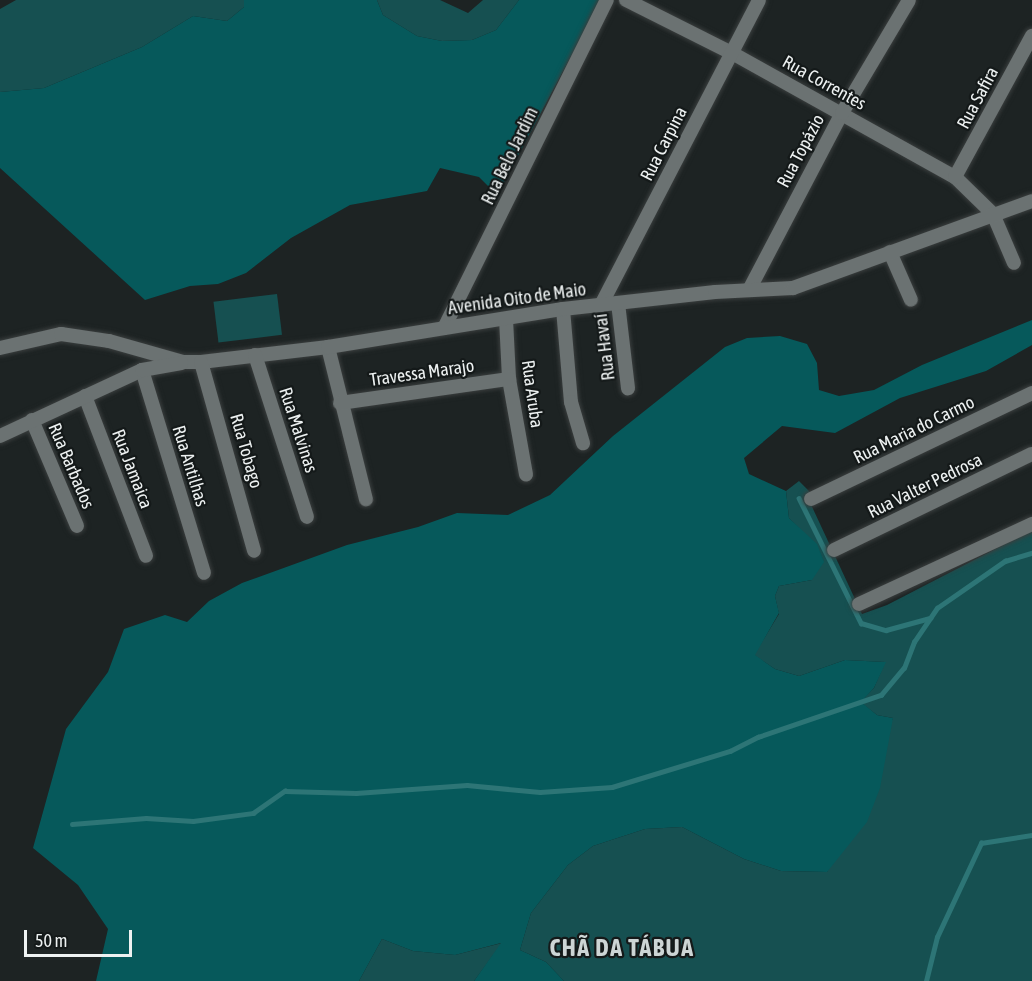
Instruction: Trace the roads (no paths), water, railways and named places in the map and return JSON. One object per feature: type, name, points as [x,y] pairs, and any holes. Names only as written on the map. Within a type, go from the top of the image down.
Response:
[{"type":"street","name":"Rua Belo Jardim","points":[[444,328],[607,0]]},
{"type":"street","name":"Rua Correntes","points":[[626,0],[732,53],[956,177],[993,214]]},
{"type":"street","name":"Rua Carpina","points":[[601,305],[759,0]]},
{"type":"street","name":"Rua Topázio","points":[[749,290],[842,113],[909,0]]},
{"type":"street","name":"Rua Safira","points":[[956,177],[1032,36]]},
{"type":"street","name":"Avenida Oito de Maio","points":[[0,348],[61,334],[109,341],[183,362],[201,362],[328,347],[563,309],[808,284],[1032,201]]},
{"type":"street","points":[[993,214],[1014,263]]},
{"type":"street","points":[[890,252],[911,300]]},
{"type":"street","name":"Rua Havaí","points":[[618,303],[628,388]]},
{"type":"street","points":[[563,309],[571,402],[583,443]]},
{"type":"street","name":"Rua Aruba","points":[[506,319],[510,379],[526,474]]},
{"type":"street","points":[[328,347],[340,404],[366,500]]},
{"type":"street","name":"Rua Malvinas","points":[[255,355],[307,517]]},
{"type":"street","points":[[0,436],[142,370],[183,362]]},
{"type":"street","name":"Rua Tobago","points":[[201,362],[254,551]]},
{"type":"street","name":"Rua Antilhas","points":[[142,370],[204,573]]},
{"type":"street","name":"Travessa Marajo","points":[[340,404],[510,379]]},
{"type":"street","name":"Rua Maria do Carmo","points":[[811,499],[1032,393]]},
{"type":"street","name":"Rua Jamaica","points":[[85,396],[146,556]]},
{"type":"street","name":"Rua Barbados","points":[[32,420],[77,526]]},
{"type":"street","name":"Rua Valter Pedrosa","points":[[834,550],[1032,454]]},
{"type":"street","points":[[859,604],[1032,524]]},
{"type":"waterway","points":[[799,498],[861,623],[886,630],[930,618]]},
{"type":"waterway","points":[[72,824],[146,818],[193,821],[253,813],[285,791],[356,793],[467,785],[540,792],[612,787],[730,751],[758,737],[881,695],[904,668],[914,642],[937,608],[1005,561],[1032,553]]},
{"type":"waterway","points":[[926,981],[937,937],[981,843],[1032,835]]},
{"type":"district","name":"CHÃ DA TÁBUA","points":[[622,948]]}]
